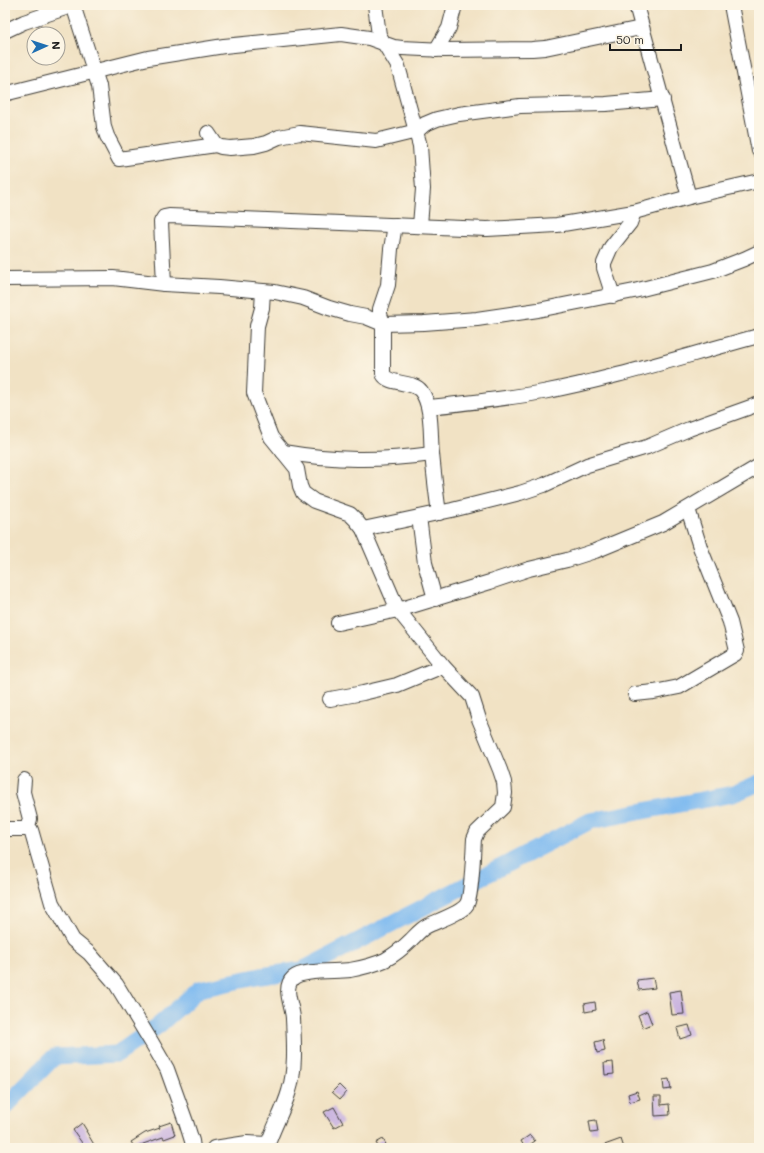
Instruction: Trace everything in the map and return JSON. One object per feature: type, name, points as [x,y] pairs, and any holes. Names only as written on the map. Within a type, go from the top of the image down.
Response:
[{"type":"street","points":[[5,31],[24,22],[73,5],[96,72],[102,98],[104,128],[120,159],[216,145],[230,148],[254,146],[266,143],[279,137],[300,133],[376,141],[417,130],[425,124],[437,119],[459,114],[520,106],[606,104],[663,99]]},
{"type":"street","points":[[375,5],[379,35],[386,44],[398,66],[417,130],[420,146],[423,189],[420,226]]},
{"type":"street","points":[[436,50],[449,28],[455,5]]},
{"type":"street","points":[[636,5],[689,197]]},
{"type":"street","points":[[731,5],[759,151]]},
{"type":"street","points":[[5,90],[8,93],[38,84],[96,72],[148,58],[224,46],[340,34],[369,38],[402,48],[436,50],[532,49],[545,48],[642,28]]},
{"type":"street","points":[[208,133],[216,145]]},
{"type":"street","points":[[164,284],[161,222],[164,218],[175,216],[238,220],[487,229],[557,226],[634,212],[689,197],[759,181]]},
{"type":"street","points":[[613,296],[604,268],[604,263],[611,247],[630,223],[634,212]]},
{"type":"street","points":[[395,225],[392,237],[388,285],[380,309],[383,324],[384,375],[387,379],[416,387],[423,394],[428,407],[439,513]]},
{"type":"street","points":[[5,279],[113,278],[164,284],[263,291],[303,298],[329,308],[366,317],[383,324],[477,319],[538,310],[613,296],[713,271],[739,262],[759,252]]},
{"type":"street","points":[[214,1148],[246,1143],[268,1146],[290,1091],[292,1077],[293,1016],[289,988],[294,978],[314,972],[349,970],[385,960],[410,941],[425,927],[461,910],[468,902],[470,893],[474,839],[478,832],[503,807],[505,793],[500,770],[479,719],[472,697],[443,666],[398,610],[363,529],[350,514],[314,501],[303,493],[300,486],[297,469],[271,437],[254,393],[257,326],[262,308],[263,291]]},
{"type":"street","points":[[428,407],[484,401],[544,392],[616,375],[759,336]]},
{"type":"street","points":[[363,529],[439,513],[520,493],[544,485],[587,465],[647,447],[689,429],[759,404]]},
{"type":"street","points":[[283,452],[306,456],[365,460],[404,458],[432,454]]},
{"type":"street","points":[[338,623],[398,610],[529,569],[567,560],[595,551],[663,523],[759,466]]},
{"type":"street","points":[[635,694],[679,687],[708,671],[737,652],[730,622],[700,547],[688,509]]},
{"type":"street","points":[[419,517],[425,563],[435,599]]},
{"type":"street","points":[[330,699],[397,685],[443,666]]},
{"type":"street","points":[[24,780],[23,792],[30,819],[27,829]]},
{"type":"street","points":[[5,829],[31,830],[52,903],[73,940],[89,953],[116,984],[166,1069],[186,1122],[193,1148]]},
{"type":"building","points":[[653,978],[655,988],[639,990],[637,980]]},
{"type":"building","points":[[681,990],[684,1014],[672,1015],[669,992]]},
{"type":"building","points":[[595,1002],[596,1010],[585,1012],[584,1004]]},
{"type":"building","points":[[647,1011],[652,1024],[643,1028],[638,1015]]},
{"type":"building","points":[[689,1025],[692,1035],[680,1039],[677,1028]]},
{"type":"building","points":[[603,1040],[605,1051],[597,1053],[595,1042]]},
{"type":"building","points":[[613,1062],[614,1074],[605,1075],[604,1063]]},
{"type":"building","points":[[669,1079],[671,1089],[664,1090],[663,1080]]},
{"type":"building","points":[[339,1085],[346,1092],[340,1099],[332,1092]]},
{"type":"building","points":[[637,1091],[640,1099],[630,1102],[628,1094]]},
{"type":"building","points":[[654,1096],[661,1096],[661,1105],[669,1104],[670,1115],[655,1116]]},
{"type":"building","points":[[334,1107],[343,1123],[334,1128],[324,1112]]},
{"type":"building","points":[[596,1120],[598,1132],[591,1133],[589,1121]]},
{"type":"building","points":[[171,1122],[175,1135],[164,1139],[163,1137],[143,1144],[137,1148],[135,1148],[131,1142],[145,1133],[160,1128],[159,1126]]},
{"type":"building","points":[[82,1123],[96,1148],[74,1148],[82,1143],[73,1130]]},
{"type":"building","points":[[530,1135],[535,1141],[525,1148],[521,1141]]},
{"type":"building","points":[[383,1139],[388,1148],[379,1148],[376,1143]]},
{"type":"building","points":[[621,1139],[624,1148],[599,1148],[599,1147]]},
{"type":"waterway","points":[[5,1107],[54,1057],[117,1054],[159,1025],[199,989],[261,976],[302,970],[590,821],[733,794],[759,783]]}]
